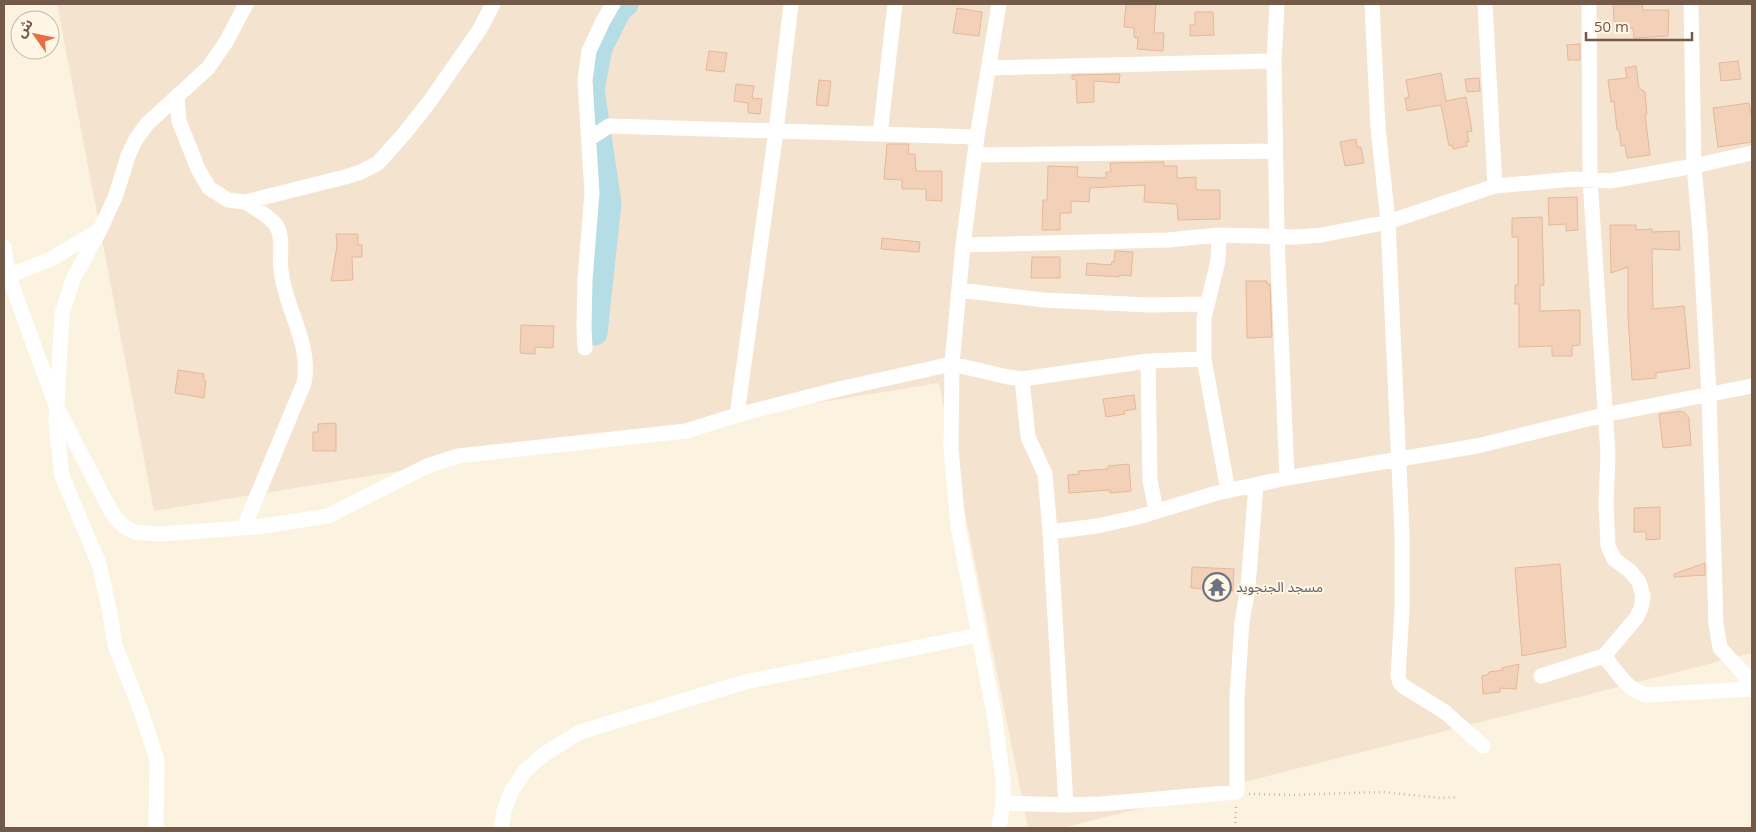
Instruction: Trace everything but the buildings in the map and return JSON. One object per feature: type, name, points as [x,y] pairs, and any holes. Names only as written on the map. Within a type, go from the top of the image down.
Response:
[{"type":"street","points":[[156,828],[156,760],[142,714],[115,644],[99,564],[62,476],[57,440],[56,406],[62,314],[73,279],[100,230],[116,195],[128,156],[136,139],[147,124],[208,68],[226,42],[246,4]]},
{"type":"street","points":[[177,96],[179,121],[198,169],[208,188],[228,200],[244,202],[345,177],[361,172],[378,163],[404,134],[430,101],[480,29],[493,4]]},
{"type":"street","points":[[585,348],[585,280],[592,193],[585,80],[589,51],[613,4]]},
{"type":"street","points":[[737,415],[776,131],[791,4]]},
{"type":"street","points":[[880,134],[894,4]]},
{"type":"street","points":[[999,4],[977,137],[959,290],[952,364],[951,448],[958,526],[995,719],[1003,781],[1003,803],[999,828]]},
{"type":"street","points":[[1276,4],[1274,61],[1275,151],[1287,478]]},
{"type":"street","points":[[1372,4],[1378,127],[1388,222],[1402,543],[1402,609],[1398,676],[1400,683],[1407,689],[1445,712],[1483,746]]},
{"type":"street","points":[[1484,4],[1494,186]]},
{"type":"street","points":[[1541,676],[1604,656],[1636,617],[1641,608],[1643,596],[1639,582],[1630,571],[1614,559],[1608,546],[1606,503],[1608,454],[1590,180],[1589,4]]},
{"type":"street","points":[[1604,656],[1628,687],[1636,693],[1646,695],[1751,689],[1744,674],[1718,644],[1716,624],[1709,395],[1700,233],[1694,166],[1691,4]]},
{"type":"street","points":[[989,68],[1274,61]]},
{"type":"street","points":[[589,139],[609,126],[977,137]]},
{"type":"street","points":[[976,155],[1275,151]]},
{"type":"street","points":[[964,245],[1168,240],[1220,235],[1296,237],[1322,234],[1388,222],[1494,186],[1574,179],[1610,181],[1694,166],[1752,153]]},
{"type":"street","points":[[244,202],[261,212],[276,225],[280,236],[281,271],[288,302],[306,359],[304,383],[244,527]]},
{"type":"street","points":[[6,278],[53,258],[100,230]]},
{"type":"street","points":[[1220,235],[1218,260],[1202,328],[1204,359],[1228,491]]},
{"type":"street","points":[[4,247],[6,278],[56,406],[111,511],[117,520],[134,532],[160,534],[257,527],[328,516],[428,466],[458,456],[686,431],[737,415],[839,389],[952,364],[1022,379],[1148,361],[1204,359]]},
{"type":"street","points":[[959,290],[1044,300],[1148,305],[1207,304]]},
{"type":"street","points":[[1148,361],[1150,480],[1156,511]]},
{"type":"street","points":[[1022,379],[1028,436],[1045,474],[1066,805]]},
{"type":"street","points":[[1050,532],[1087,528],[1228,491],[1287,478],[1477,446],[1604,415],[1752,386]]},
{"type":"street","points":[[1003,803],[1100,804],[1236,792],[1236,697],[1242,622],[1248,587],[1256,485]]},
{"type":"street","points":[[501,828],[504,810],[512,790],[525,771],[544,754],[580,732],[745,682],[978,635]]},
{"type":"path","points":[[1235,828],[1236,792],[1256,795],[1290,796],[1383,792],[1440,798],[1457,797]]},
{"type":"shaded area","points":[[57,4],[1752,4],[1752,653],[1063,828],[1028,828],[939,383],[154,511],[60,20],[60,10],[58,10]]},
{"type":"waterway","points":[[595,333],[609,203],[592,89],[600,48],[619,10],[626,4]]},
{"type":"place","name":"مسجد الجنجويد","points":[[1217,587]]}]
